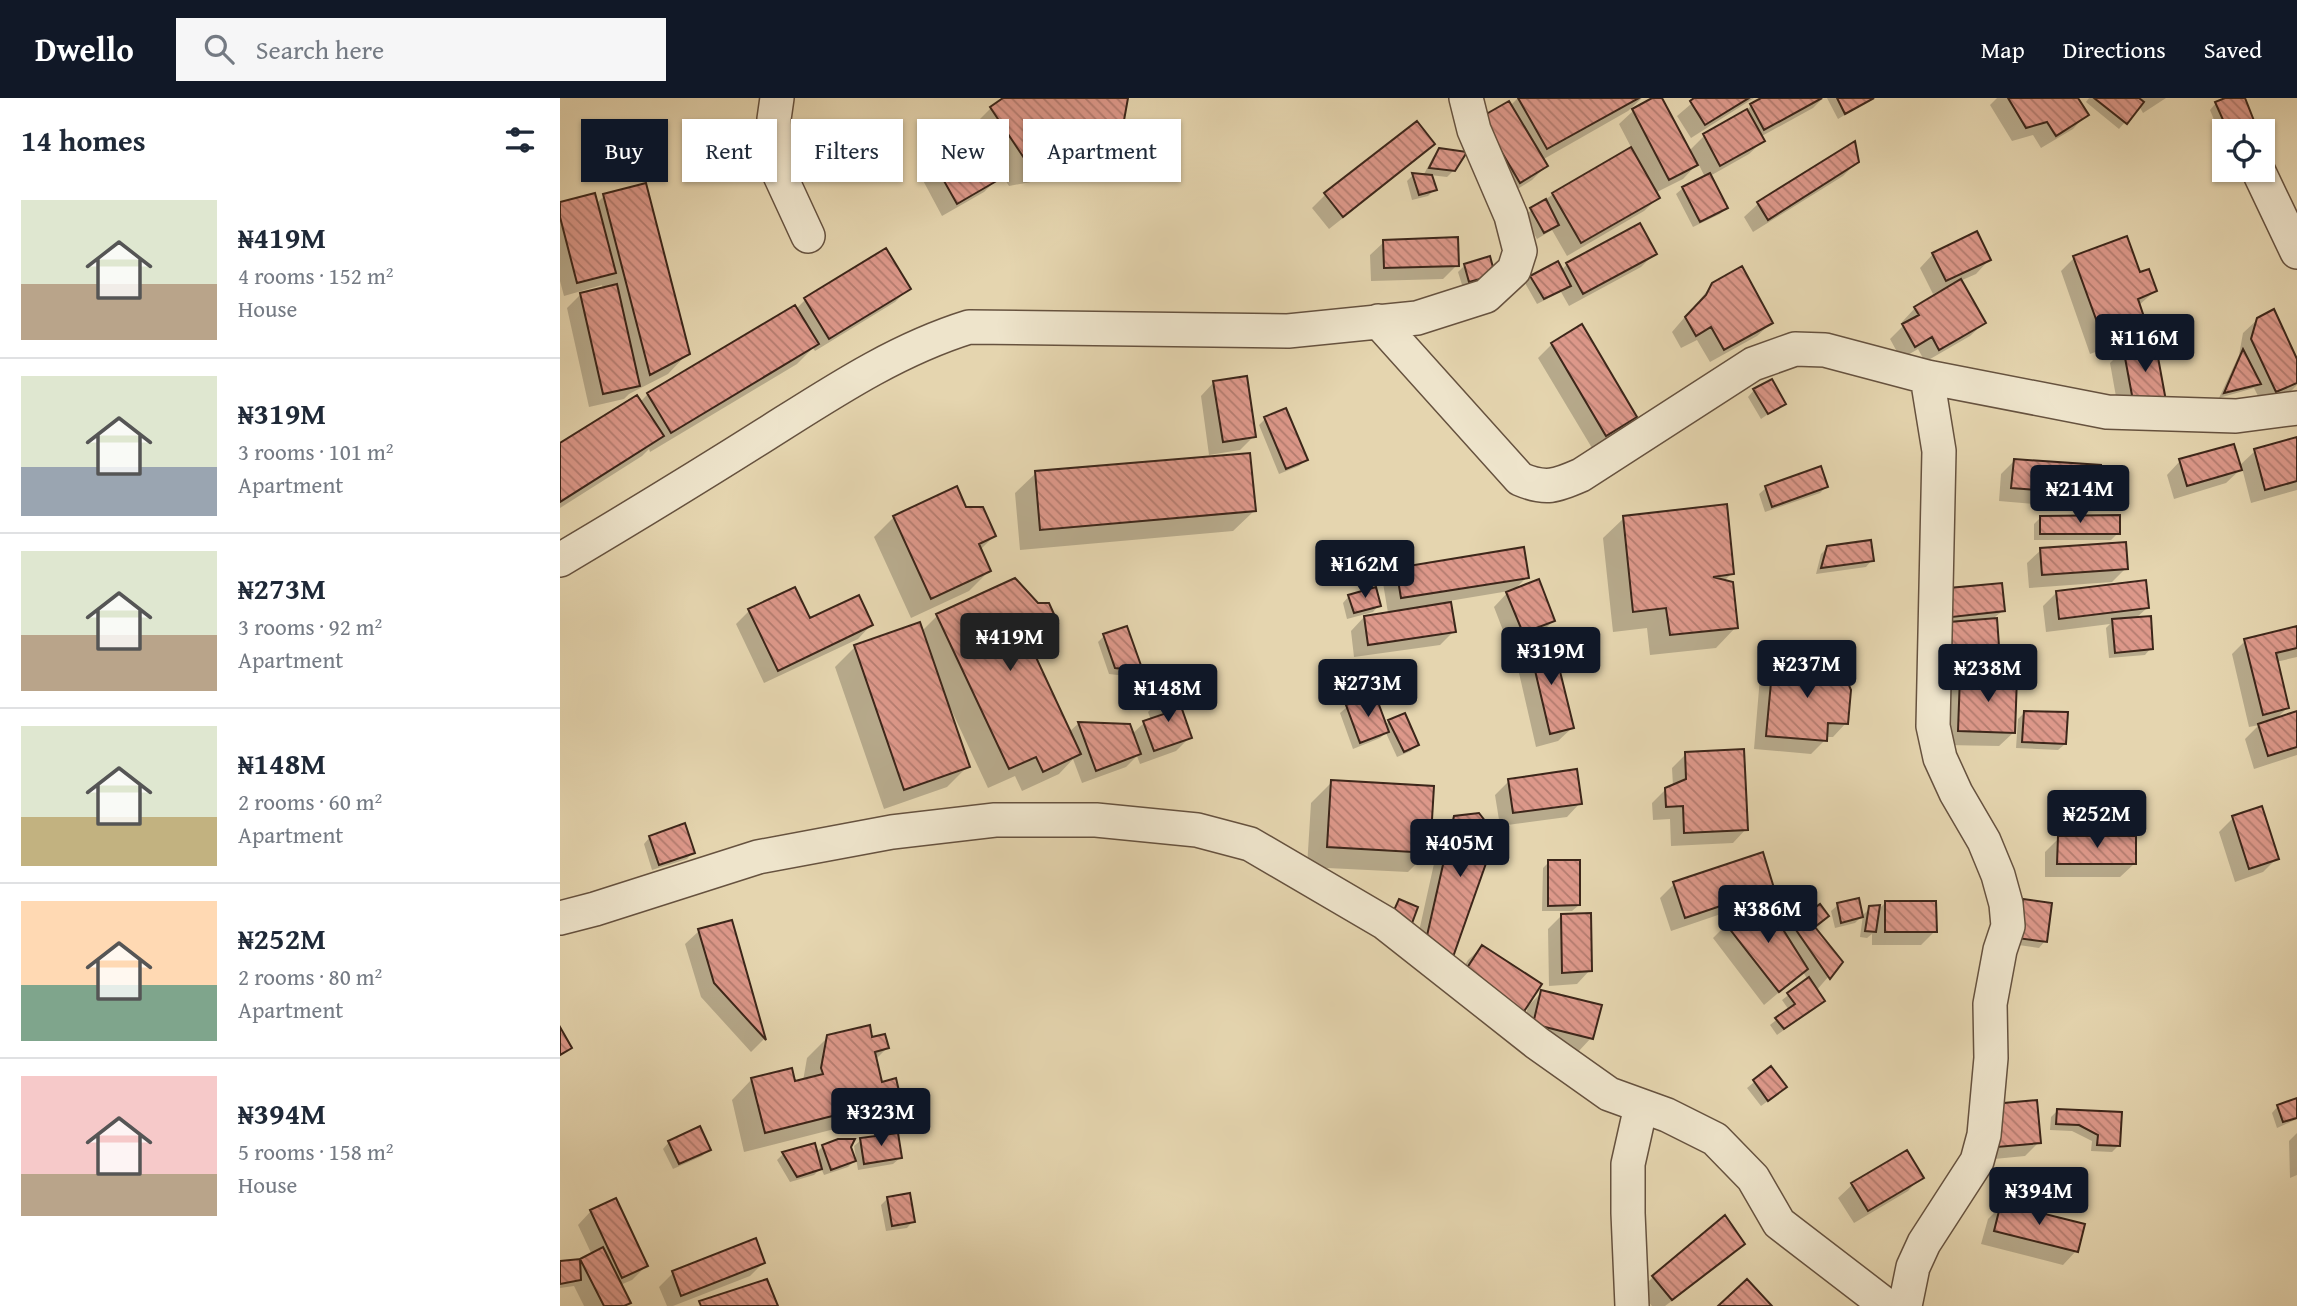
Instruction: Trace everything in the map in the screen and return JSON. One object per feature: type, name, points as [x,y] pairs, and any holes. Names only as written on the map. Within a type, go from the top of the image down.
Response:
[{"type":"street","points":[[777,98],[774,119],[778,171],[808,236]]},
{"type":"street","points":[[560,560],[874,368],[936,337],[969,327],[1288,331],[1417,318],[1486,296],[1514,270],[1520,251],[1511,216],[1475,130],[1466,98]]},
{"type":"street","points":[[2264,182],[2297,252]]},
{"type":"street","points":[[1378,321],[1520,479],[1538,487],[1559,485],[1581,475],[1753,363],[1795,349],[1825,351],[1927,377],[2107,412],[2236,416],[2297,408]]},
{"type":"street","points":[[560,918],[758,857],[892,832],[995,820],[1096,820],[1197,830],[1250,844],[1385,923],[1537,1043],[1609,1094],[1667,1115],[1715,1139],[1753,1178],[1779,1223],[1889,1303],[1977,1161],[1984,1135],[1991,1058],[1990,1004],[2000,950],[2008,926],[2006,904],[1998,875],[1940,758],[1933,726],[1939,452],[1927,377]]},
{"type":"street","points":[[1632,1306],[1628,1164],[1641,1105]]},
{"type":"building","points":[[1003,98],[1128,98],[1124,119],[1023,119],[1023,156],[1009,136],[1009,119],[998,119],[990,107]]},
{"type":"building","points":[[1518,98],[1639,98],[1547,149]]},
{"type":"building","points":[[1652,98],[1662,98],[1698,165],[1669,180],[1632,109]]},
{"type":"building","points":[[1694,98],[1749,98],[1705,125],[1690,101]]},
{"type":"building","points":[[1761,98],[1822,98],[1764,130],[1750,104]]},
{"type":"building","points":[[1837,98],[1874,98],[1845,114]]},
{"type":"building","points":[[2008,98],[2078,98],[2089,115],[2056,136],[2047,122],[2026,128]]},
{"type":"building","points":[[2094,98],[2139,98],[2144,102],[2127,124]]},
{"type":"building","points":[[2225,98],[2245,98],[2253,119],[2223,119],[2215,102]]},
{"type":"building","points":[[1509,101],[1548,166],[1520,183],[1481,117]]},
{"type":"building","points":[[1747,109],[1765,141],[1720,166],[1703,134]]},
{"type":"building","points":[[1417,121],[1435,144],[1343,217],[1324,193]]},
{"type":"building","points":[[1855,141],[1859,162],[1768,220],[1757,202]]},
{"type":"building","points":[[1631,147],[1660,198],[1581,243],[1552,193]]},
{"type":"building","points":[[1439,148],[1467,152],[1455,171],[1429,168]]},
{"type":"building","points":[[1412,173],[1432,175],[1437,190],[1419,195]]},
{"type":"building","points":[[1710,173],[1728,208],[1700,222],[1682,187]]},
{"type":"building","points":[[945,182],[995,182],[957,204]]},
{"type":"building","points":[[646,183],[690,354],[650,375],[603,194]]},
{"type":"building","points":[[595,193],[616,273],[577,283],[560,217],[560,202]]},
{"type":"building","points":[[1546,199],[1559,225],[1544,233],[1530,208]]},
{"type":"building","points":[[1640,223],[1657,254],[1583,294],[1566,263]]},
{"type":"building","points":[[1977,231],[1991,260],[1946,281],[1932,253]]},
{"type":"building","points":[[2127,236],[2140,272],[2149,269],[2157,291],[2138,299],[2147,326],[2104,341],[2073,256]]},
{"type":"building","points":[[1458,237],[1459,266],[1384,268],[1383,240]]},
{"type":"building","points":[[886,248],[911,289],[829,339],[804,298]]},
{"type":"building","points":[[1490,256],[1495,275],[1469,282],[1464,264]]},
{"type":"building","points":[[1558,261],[1571,286],[1544,299],[1530,276]]},
{"type":"building","points":[[1742,266],[1773,323],[1724,350],[1711,327],[1696,336],[1685,317],[1706,295],[1712,283]]},
{"type":"building","points":[[1961,279],[1986,323],[1939,350],[1932,337],[1915,347],[1902,324],[1919,315],[1914,307]]},
{"type":"building","points":[[617,284],[640,386],[603,394],[580,293]]},
{"type":"building","points":[[795,305],[819,344],[671,433],[647,393]]},
{"type":"building","points":[[2274,309],[2297,359],[2297,383],[2276,392],[2251,339],[2257,318]]},
{"type":"building","points":[[1582,324],[1637,417],[1606,436],[1551,343]]},
{"type":"building","points":[[2155,341],[2166,401],[2134,406],[2123,347]]},
{"type":"building","points":[[2243,349],[2261,384],[2224,393]]},
{"type":"building","points":[[1247,376],[1256,437],[1223,442],[1213,381]]},
{"type":"building","points":[[1772,379],[1786,404],[1768,414],[1753,389]]},
{"type":"building","points":[[637,395],[664,436],[560,502],[560,443]]},
{"type":"building","points":[[1286,408],[1308,460],[1286,469],[1264,417]]},
{"type":"building","points":[[2297,437],[2297,481],[2265,490],[2254,449]]},
{"type":"building","points":[[2234,444],[2242,470],[2187,486],[2179,459]]},
{"type":"building","points":[[1250,453],[1256,511],[1040,530],[1035,471]]},
{"type":"building","points":[[2014,459],[2101,465],[2099,495],[2011,488]]},
{"type":"building","points":[[1821,466],[1828,487],[1772,507],[1765,486]]},
{"type":"building","points":[[957,486],[966,507],[983,507],[996,536],[979,544],[991,571],[931,599],[893,516]]},
{"type":"building","points":[[1727,504],[1734,574],[1713,577],[1733,582],[1738,628],[1670,635],[1666,608],[1633,612],[1623,516]]},
{"type":"building","points":[[2120,515],[2120,534],[2040,534],[2040,516]]},
{"type":"building","points":[[1871,540],[1874,561],[1821,568],[1827,546]]},
{"type":"building","points":[[2126,542],[2128,569],[2042,575],[2040,548]]},
{"type":"building","points":[[1524,547],[1529,578],[1401,598],[1396,568]]},
{"type":"building","points":[[1015,578],[1038,603],[1049,603],[1058,623],[1027,638],[1081,754],[1043,772],[1036,757],[1009,769],[936,614]]},
{"type":"building","points":[[1539,579],[1555,621],[1523,633],[1506,592]]},
{"type":"building","points":[[2146,580],[2149,608],[2059,619],[2056,591]]},
{"type":"building","points":[[2002,583],[2005,611],[1952,617],[1949,588]]},
{"type":"building","points":[[795,587],[810,618],[859,595],[873,625],[778,671],[748,609]]},
{"type":"building","points":[[1376,587],[1381,606],[1354,613],[1348,595]]},
{"type":"building","points":[[1451,602],[1456,632],[1368,645],[1364,616]]},
{"type":"building","points":[[2151,616],[2153,649],[2115,653],[2112,619]]},
{"type":"building","points":[[1997,618],[1999,646],[1951,651],[1949,622]]},
{"type":"building","points":[[920,622],[970,767],[904,790],[854,645]]},
{"type":"building","points":[[1127,626],[1143,671],[1115,668],[1103,634]]},
{"type":"building","points":[[2297,626],[2297,648],[2276,653],[2289,708],[2263,715],[2244,639]]},
{"type":"building","points":[[1552,639],[1574,728],[1550,734],[1529,645]]},
{"type":"building","points":[[1773,661],[1841,666],[1851,690],[1848,724],[1828,723],[1827,741],[1766,736]]},
{"type":"building","points":[[1960,676],[2017,677],[2015,733],[1958,731]]},
{"type":"building","points":[[1174,686],[1192,738],[1154,751],[1143,721],[1167,713],[1161,697]]},
{"type":"building","points":[[1375,694],[1389,732],[1360,743],[1346,705]]},
{"type":"building","points":[[2024,711],[2068,712],[2066,744],[2022,742]]},
{"type":"building","points":[[2297,711],[2297,747],[2268,756],[2258,724]]},
{"type":"building","points":[[1405,713],[1419,745],[1404,752],[1388,720]]},
{"type":"building","points":[[1078,722],[1130,724],[1141,754],[1096,771]]},
{"type":"building","points":[[1744,749],[1748,830],[1684,833],[1683,806],[1666,807],[1665,788],[1686,779],[1685,752]]},
{"type":"building","points":[[1577,769],[1582,804],[1513,813],[1508,779]]},
{"type":"building","points":[[1331,780],[1434,786],[1430,853],[1327,847]]},
{"type":"building","points":[[2262,806],[2279,859],[2249,869],[2232,816]]},
{"type":"building","points":[[1479,813],[1496,835],[1453,957],[1426,940],[1454,816]]},
{"type":"building","points":[[685,823],[695,853],[659,865],[649,836]]},
{"type":"building","points":[[2058,836],[2136,836],[2136,864],[2057,864]]},
{"type":"building","points":[[1763,852],[1774,888],[1685,918],[1673,882]]},
{"type":"building","points":[[1548,860],[1580,860],[1580,905],[1548,906]]},
{"type":"building","points":[[1797,888],[1813,909],[1820,904],[1829,916],[1815,927],[1843,962],[1830,979],[1771,894]]},
{"type":"building","points":[[1859,898],[1863,917],[1841,923],[1837,903]]},
{"type":"building","points":[[1399,899],[1418,907],[1411,926],[1391,917]]},
{"type":"building","points":[[2023,899],[2052,903],[2047,942],[2017,938]]},
{"type":"building","points":[[1765,901],[1808,969],[1779,992],[1725,923]]},
{"type":"building","points":[[1885,901],[1936,901],[1937,932],[1885,932]]},
{"type":"building","points":[[1880,905],[1876,932],[1865,931],[1869,906]]},
{"type":"building","points":[[1591,913],[1592,971],[1562,973],[1561,914]]},
{"type":"building","points":[[732,920],[766,1040],[714,983],[698,929]]},
{"type":"building","points":[[1482,945],[1542,984],[1523,1013],[1463,974]]},
{"type":"building","points":[[1809,977],[1825,1001],[1784,1029],[1775,1018],[1795,1004],[1787,993]]},
{"type":"building","points":[[1541,990],[1602,1005],[1593,1039],[1533,1024]]},
{"type":"building","points":[[870,1025],[872,1037],[885,1034],[889,1048],[875,1052],[882,1082],[896,1078],[899,1091],[882,1095],[884,1103],[765,1133],[751,1078],[792,1068],[795,1081],[823,1074],[821,1068],[827,1035]]},
{"type":"building","points":[[560,1027],[572,1048],[560,1055]]},
{"type":"building","points":[[1771,1066],[1787,1087],[1768,1101],[1753,1080]]},
{"type":"building","points":[[2297,1098],[2297,1118],[2283,1122],[2277,1105]]},
{"type":"building","points":[[2037,1100],[2041,1143],[1997,1147],[1993,1104]]},
{"type":"building","points":[[2057,1109],[2122,1112],[2120,1146],[2097,1145],[2098,1135],[2079,1125],[2056,1124]]},
{"type":"building","points":[[700,1126],[711,1150],[679,1164],[668,1141]]},
{"type":"building","points":[[898,1133],[902,1158],[864,1164],[860,1138]]},
{"type":"building","points":[[838,1139],[855,1139],[851,1147],[856,1161],[831,1170],[822,1145]]},
{"type":"building","points":[[815,1143],[822,1169],[797,1177],[782,1152]]},
{"type":"building","points":[[1907,1150],[1924,1178],[1868,1211],[1851,1183]]},
{"type":"building","points":[[910,1193],[915,1222],[892,1226],[887,1197]]},
{"type":"building","points":[[616,1198],[648,1266],[622,1278],[590,1210]]},
{"type":"building","points":[[2001,1203],[2085,1224],[2078,1252],[1994,1231]]},
{"type":"building","points":[[1725,1215],[1745,1244],[1672,1300],[1652,1276]]},
{"type":"building","points":[[756,1238],[765,1263],[681,1296],[672,1271]]},
{"type":"building","points":[[603,1247],[631,1303],[624,1306],[604,1306],[580,1259]]},
{"type":"building","points":[[580,1259],[581,1280],[560,1284],[560,1261]]},
{"type":"building","points":[[767,1279],[778,1306],[701,1306],[699,1301]]},
{"type":"building","points":[[1747,1279],[1772,1306],[1718,1306]]}]
